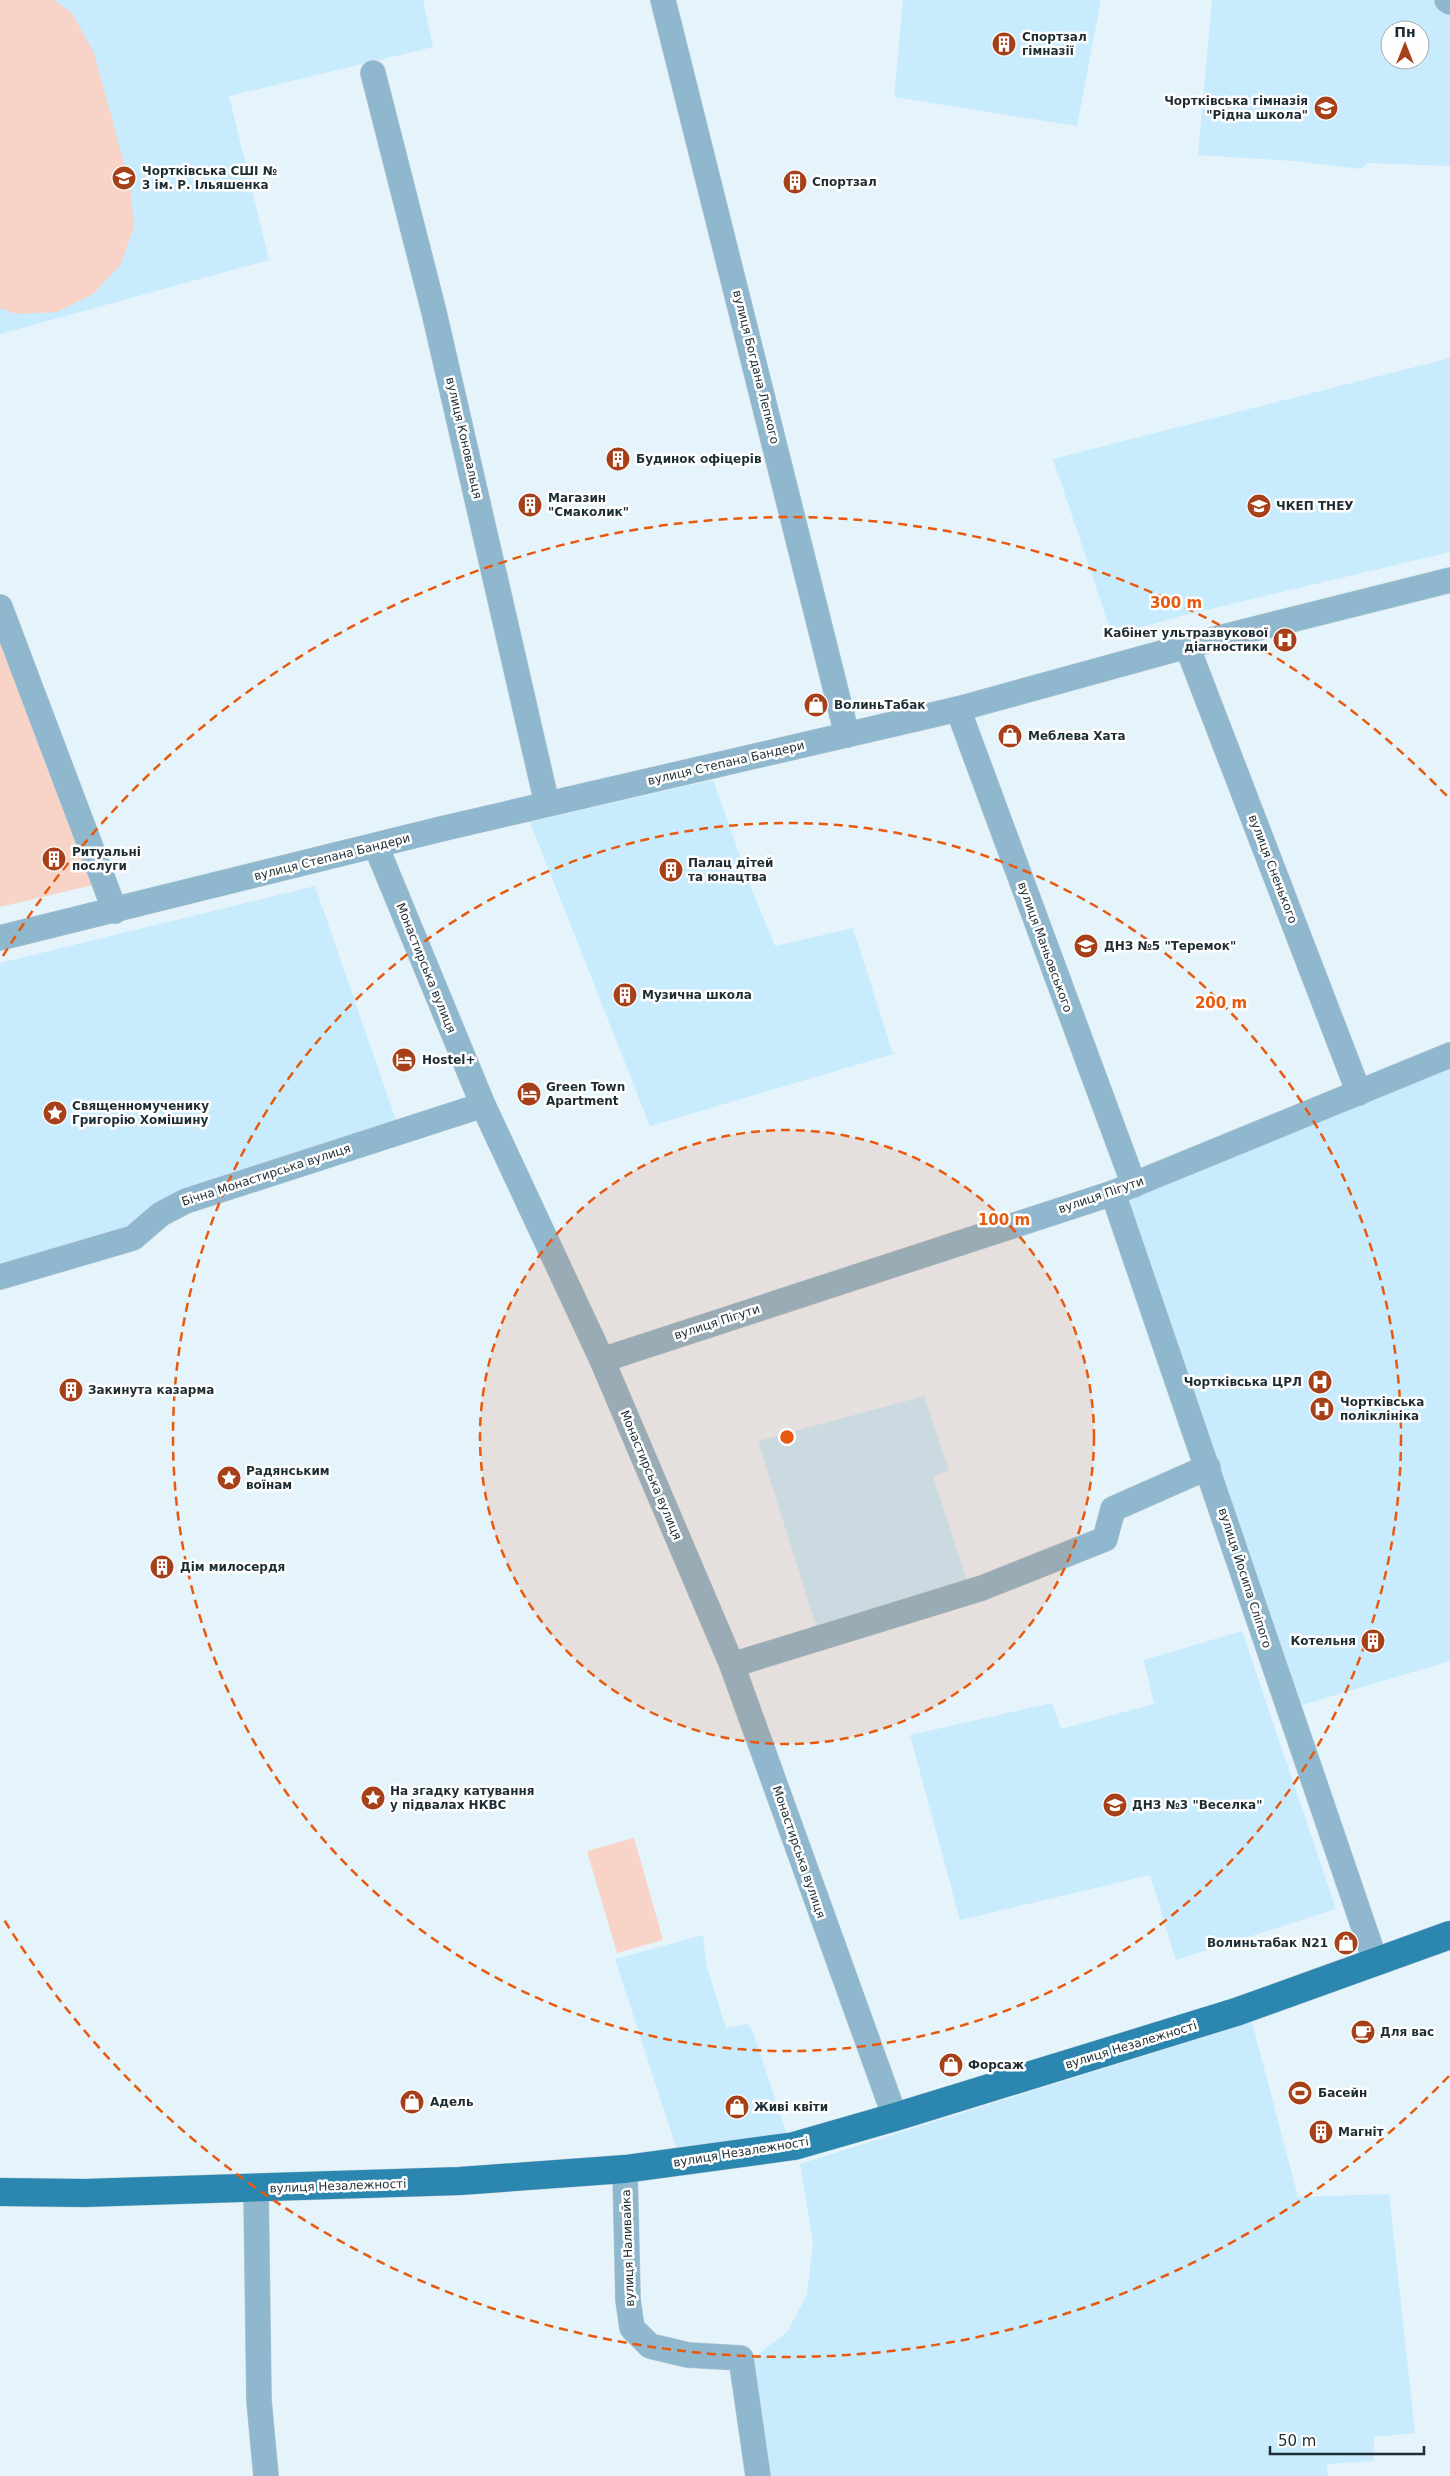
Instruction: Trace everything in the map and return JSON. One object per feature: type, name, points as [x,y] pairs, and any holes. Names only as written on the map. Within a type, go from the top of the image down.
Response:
[{"type":"main road","name":"вулиця Незалежності","points":[[0,2192],[84,2193],[460,2181],[625,2169],[794,2146],[895,2117],[1236,2012],[1450,1935]]},
{"type":"street","name":"вулиця Богдана Лепкого","points":[[663,0],[847,734]]},
{"type":"street","name":"вулиця Коновальця","points":[[374,73],[434,312],[547,804]]},
{"type":"street","name":"вулиця Степана Бандери","points":[[0,938],[547,804],[958,709],[1187,646],[1450,580]]},
{"type":"street","points":[[0,607],[115,911]]},
{"type":"street","name":"вулиця Сненького","points":[[1187,646],[1359,1093]]},
{"type":"street","name":"вулиця Маньовського","points":[[958,709],[1124,1189]]},
{"type":"street","name":"Монастирська вулиця","points":[[376,846],[483,1105],[602,1360],[732,1664],[853,2005],[895,2117]]},
{"type":"street","name":"вулиця Пігути","points":[[602,1360],[1124,1189],[1450,1055]]},
{"type":"street","name":"Бічна Монастирська вулиця","points":[[0,1277],[133,1238],[160,1214],[186,1201],[483,1105]]},
{"type":"street","name":"вулиця Йосипа Сліпого","points":[[1124,1189],[1208,1467],[1376,1963]]},
{"type":"street","points":[[732,1664],[982,1588],[1104,1539],[1113,1509],[1208,1467]]},
{"type":"street","name":"вулиця Наливайка","points":[[625,2169],[628,2300],[632,2328],[650,2346],[688,2355],[741,2358],[758,2476]]},
{"type":"street","points":[[256,2188],[258,2382],[263,2459],[266,2476]]},
{"type":"shaded area","name":"Чортківська СШІ № 3 ім. Р. Ільяшенка","points":[[0,0],[423,0],[433,47],[229,96],[269,260],[0,334]]},
{"type":"shaded area","points":[[0,0],[54,0],[72,13],[94,53],[130,185],[134,226],[121,264],[93,294],[57,312],[16,314],[0,308]]},
{"type":"shaded area","points":[[903,0],[1101,0],[1077,126],[894,97]]},
{"type":"shaded area","name":"Чортківська гімназія \"Рідна школа\"","points":[[1212,0],[1438,0],[1450,14],[1450,166],[1368,163],[1361,169],[1295,161],[1198,155]]},
{"type":"shaded area","name":"ЧКЕП ТНЕУ","points":[[1450,358],[1450,552],[1185,615],[1112,635],[1053,459]]},
{"type":"shaded area","points":[[0,636],[93,885],[0,907]]},
{"type":"shaded area","points":[[713,780],[754,895],[775,946],[853,928],[893,1054],[650,1126],[530,822]]},
{"type":"shaded area","points":[[315,886],[398,1126],[126,1233],[0,1270],[0,963]]},
{"type":"shaded area","name":"Чортківська ЦРЛ","points":[[1450,1069],[1450,1661],[1302,1705],[1127,1199]]},
{"type":"shaded area","points":[[924,1396],[949,1471],[933,1476],[967,1581],[816,1626],[758,1441]]},
{"type":"shaded area","name":"ДНЗ №3 \"Веселка\"","points":[[1242,1631],[1336,1909],[1176,1960],[1150,1875],[960,1920],[910,1735],[1052,1703],[1061,1729],[1154,1704],[1144,1660]]},
{"type":"shaded area","points":[[634,1838],[663,1940],[617,1953],[587,1851]]},
{"type":"shaded area","points":[[703,1935],[706,1964],[726,2028],[747,2024],[752,2029],[786,2132],[708,2145],[676,2147],[615,1959]]},
{"type":"shaded area","points":[[1252,2022],[1298,2197],[1389,2194],[1415,2433],[1374,2437],[1374,2461],[1327,2464],[1328,2476],[762,2476],[752,2359],[787,2332],[807,2295],[813,2243],[800,2164]]},
{"type":"place","name":"Спортзал гімназії","points":[[1004,44]]},
{"type":"place","name":"Чортківська гімназія \"Рідна школа\"","points":[[1326,108]]},
{"type":"place","name":"Чортківська СШІ № 3 ім. Р. Ільяшенка","points":[[124,178]]},
{"type":"place","name":"Спортзал","points":[[795,182]]},
{"type":"place","name":"Будинок офіцерів","points":[[618,459]]},
{"type":"place","name":"Магазин \"Смаколик\"","points":[[530,505]]},
{"type":"place","name":"ЧКЕП ТНЕУ","points":[[1259,506]]},
{"type":"place","name":"Кабінет ультразвукової діагностики","points":[[1285,640]]},
{"type":"place","name":"ВолиньТабак","points":[[816,705]]},
{"type":"place","name":"Меблева Хата","points":[[1010,736]]},
{"type":"place","name":"Ритуальні послуги","points":[[54,859]]},
{"type":"place","name":"Палац дітей та юнацтва","points":[[671,870]]},
{"type":"place","name":"ДНЗ №5 \"Теремок\"","points":[[1086,946]]},
{"type":"place","name":"Музична школа","points":[[625,995]]},
{"type":"place","name":"Hostel+","points":[[404,1060]]},
{"type":"place","name":"Green Town Apartment","points":[[529,1094]]},
{"type":"place","name":"Священномученику Григорію Хомішину","points":[[55,1113]]},
{"type":"place","name":"Чортківська ЦРЛ","points":[[1320,1382]]},
{"type":"place","name":"Закинута казарма","points":[[71,1390]]},
{"type":"place","name":"Чортківська поліклініка","points":[[1322,1409]]},
{"type":"place","name":"Радянським воїнам","points":[[229,1478]]},
{"type":"place","name":"Дім милосердя","points":[[162,1567]]},
{"type":"place","name":"Котельня","points":[[1373,1641]]},
{"type":"place","name":"На згадку катування у підвалах НКВС","points":[[373,1798]]},
{"type":"place","name":"ДНЗ №3 \"Веселка\"","points":[[1115,1805]]},
{"type":"place","name":"Волиньтабак N21","points":[[1346,1943]]},
{"type":"place","name":"Для вас","points":[[1363,2032]]},
{"type":"place","name":"Форсаж","points":[[951,2065]]},
{"type":"place","name":"Басейн","points":[[1300,2093]]},
{"type":"place","name":"Адель","points":[[412,2102]]},
{"type":"place","name":"Живі квіти","points":[[737,2107]]},
{"type":"place","name":"Магніт","points":[[1321,2132]]}]
